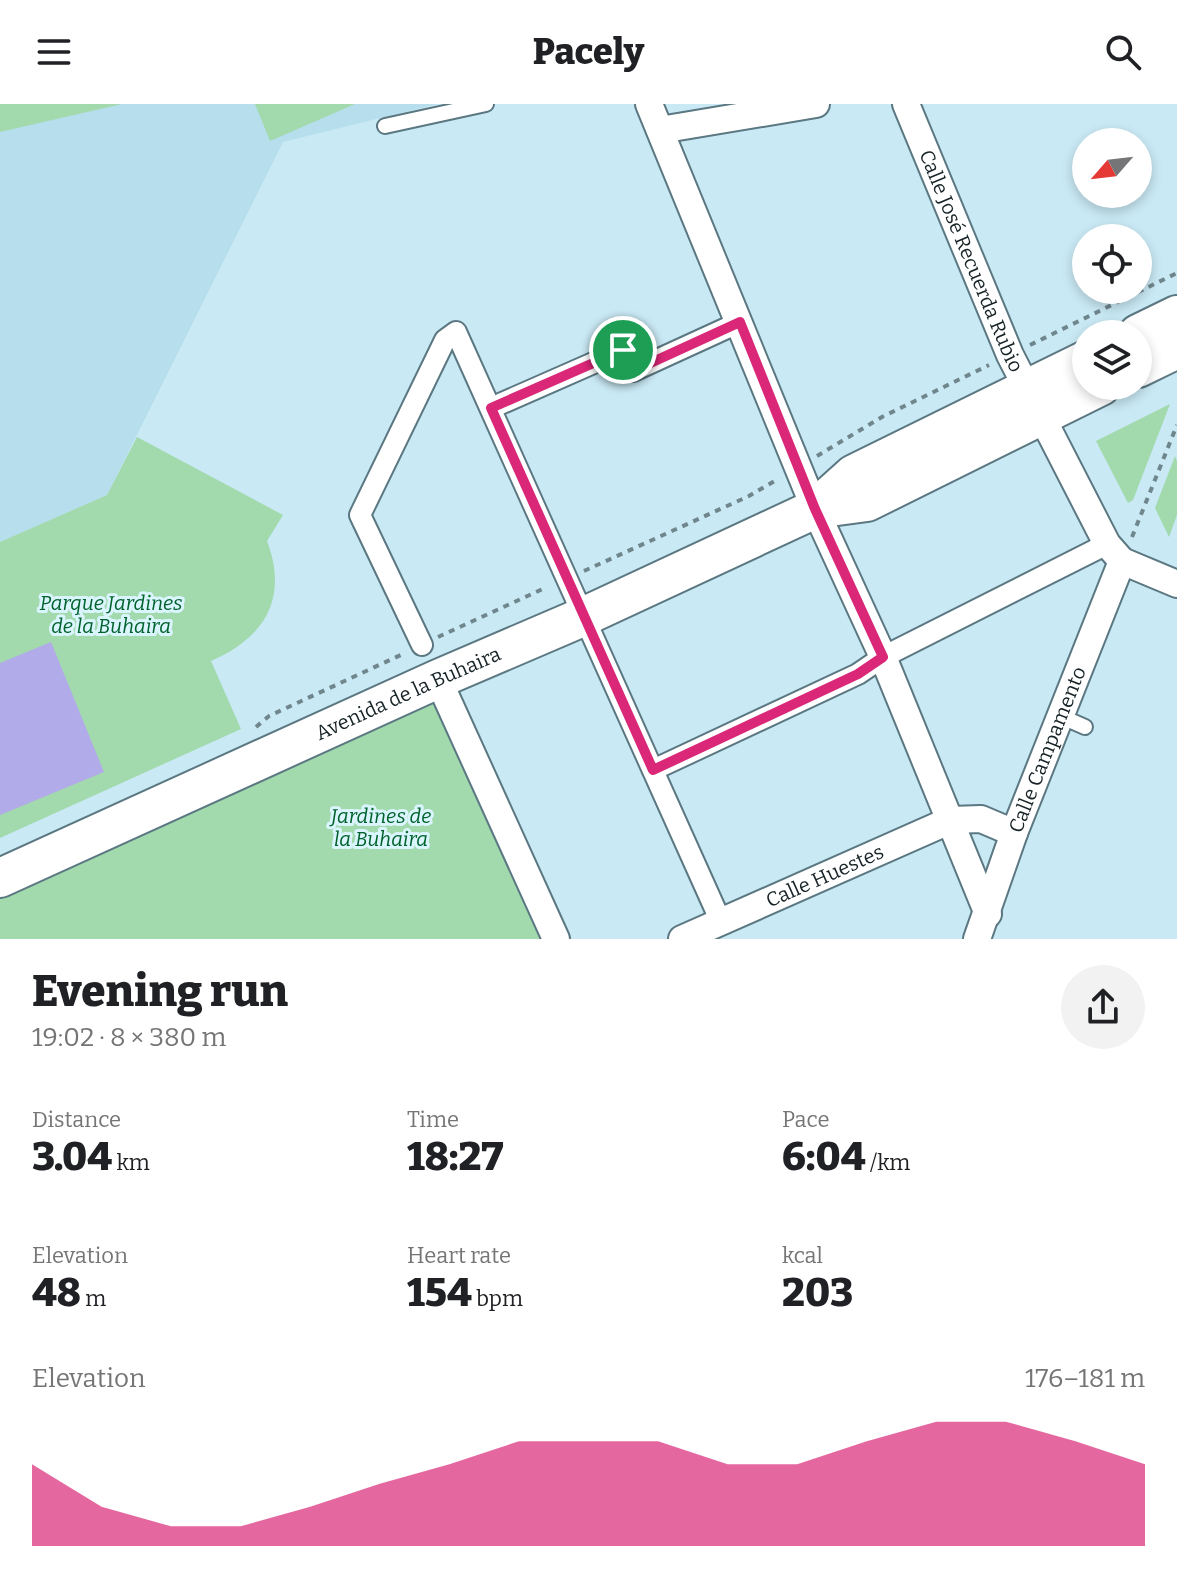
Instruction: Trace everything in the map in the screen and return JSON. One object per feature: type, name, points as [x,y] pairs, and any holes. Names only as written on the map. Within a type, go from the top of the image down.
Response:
[{"type":"main road","points":[[1152,327],[1177,315]]},
{"type":"main road","points":[[1152,361],[1177,349]]},
{"type":"main road","name":"Avenida de la Buhaira","points":[[0,878],[438,679],[585,616],[815,509],[867,502],[1034,402],[1072,371]]},
{"type":"main road","name":"Avenida de la Buhaira","points":[[1034,402],[1072,393]]},
{"type":"street","points":[[649,104],[815,509],[883,657],[988,914]]},
{"type":"street","points":[[660,130],[816,104]]},
{"type":"street","name":"Calle José Recuerda Rubio","points":[[906,104],[1010,355],[1115,553]]},
{"type":"street","points":[[491,408],[623,350],[633,371],[740,322]]},
{"type":"street","points":[[422,645],[360,515],[445,340],[456,332],[653,770],[702,933]]},
{"type":"street","points":[[653,770],[858,674],[883,657],[1115,553],[1177,584]]},
{"type":"street","name":"Calle Campamento","points":[[977,939],[1060,716],[1115,553]]},
{"type":"street","points":[[438,679],[556,939]]},
{"type":"street","points":[[951,820],[981,819],[1014,833]]},
{"type":"street","name":"Calle Huestes","points":[[702,933],[951,820]]},
{"type":"lane","points":[[385,126],[486,104]]},
{"type":"lane","points":[[1060,716],[1085,727]]},
{"type":"path","points":[[1030,345],[1177,273]]},
{"type":"path","points":[[810,461],[882,417],[990,364]]},
{"type":"path","points":[[1115,553],[1177,425]]},
{"type":"path","points":[[246,735],[269,716],[749,496],[786,474]]},
{"type":"shaded area","points":[[0,104],[437,104],[283,142],[107,495],[0,542]]},
{"type":"shaded area","points":[[51,642],[104,772],[0,815],[0,663]]},
{"type":"green space","points":[[0,104],[122,104],[0,132]]},
{"type":"green space","points":[[255,104],[355,104],[270,141]]},
{"type":"green space","points":[[1170,404],[1133,500],[1128,503],[1096,441]]},
{"type":"green space","name":"Parque Jardines de la Buhaira","points":[[137,437],[283,515],[267,541],[275,581],[267,614],[245,641],[211,661],[241,729],[0,838],[0,542],[107,495]]},
{"type":"green space","points":[[1175,456],[1177,515],[1169,537],[1155,508]]},
{"type":"green space","name":"Jardines de la Buhaira","points":[[438,679],[556,939],[0,939],[0,878]]},
{"type":"route","points":[[740,322],[815,509],[883,657],[858,674],[653,770],[491,408],[623,350],[633,371],[740,322]]}]
